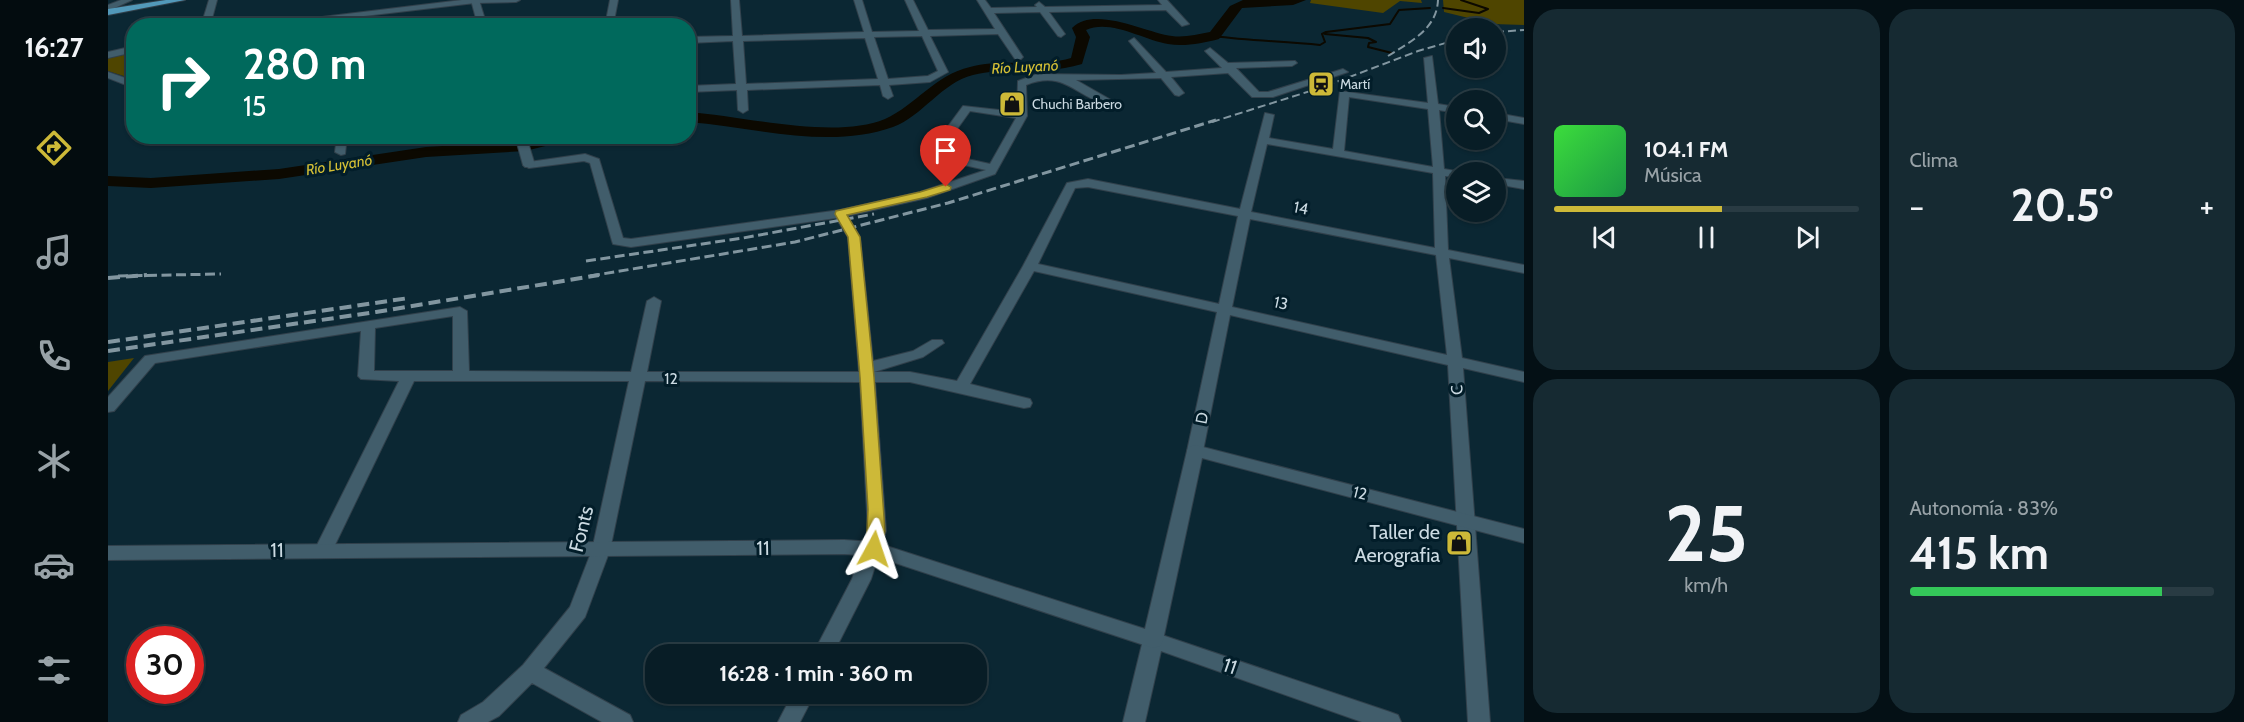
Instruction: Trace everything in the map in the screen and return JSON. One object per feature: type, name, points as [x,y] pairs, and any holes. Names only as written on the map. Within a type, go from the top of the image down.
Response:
[{"type":"main road","points":[[116,7],[181,0]]},
{"type":"main road","points":[[116,7],[159,4]]},
{"type":"street","points":[[207,18],[213,0]]},
{"type":"street","points":[[322,18],[475,1],[516,0]]},
{"type":"street","points":[[611,18],[614,0]]},
{"type":"street","points":[[735,0],[743,110]]},
{"type":"street","points":[[858,0],[888,96]]},
{"type":"street","points":[[696,89],[885,83],[930,79],[943,72],[909,0]]},
{"type":"street","points":[[981,0],[1018,57]]},
{"type":"street","points":[[1035,0],[1061,34]]},
{"type":"street","points":[[1098,0],[1106,8]]},
{"type":"street","points":[[475,1],[480,18]]},
{"type":"street","points":[[988,11],[1106,8],[1166,3],[1185,24]]},
{"type":"street","points":[[696,40],[1001,31]]},
{"type":"street","points":[[1134,41],[1179,93]]},
{"type":"street","points":[[108,55],[126,51]]},
{"type":"street","points":[[1210,51],[1256,95],[1269,95],[1302,72]]},
{"type":"street","points":[[1281,53],[1302,72]]},
{"type":"street","name":"C","points":[[1429,58],[1439,171],[1442,253],[1455,361],[1479,722]]},
{"type":"street","points":[[523,144],[528,161],[585,158],[595,161],[618,241],[631,243],[840,214],[923,195],[991,172],[1022,116],[1021,83],[1037,77],[1164,76],[1168,73],[1229,68],[1343,72]]},
{"type":"street","points":[[108,75],[126,82]]},
{"type":"street","points":[[1062,77],[1107,102]]},
{"type":"street","points":[[1338,153],[1344,93],[1446,108]]},
{"type":"street","points":[[994,168],[933,155],[966,108],[1022,116]]},
{"type":"street","name":"D","points":[[1134,722],[1195,451],[1244,214],[1269,115]]},
{"type":"street","points":[[1506,118],[1524,121]]},
{"type":"street","points":[[1262,140],[1446,172]]},
{"type":"street","points":[[341,153],[342,144]]},
{"type":"street","points":[[1506,182],[1524,185]]},
{"type":"street","name":"14","points":[[1030,266],[1071,185],[1088,183],[1524,269]]},
{"type":"street","points":[[829,644],[874,549],[877,531],[867,373],[854,237],[840,214]]},
{"type":"street","points":[[961,387],[1030,266]]},
{"type":"street","name":"13","points":[[1030,266],[1524,376]]},
{"type":"street","name":"Fonts","points":[[469,722],[491,709],[530,671],[578,611],[601,550],[654,301]]},
{"type":"street","points":[[108,407],[150,358],[460,311],[461,376]]},
{"type":"street","name":"12","points":[[368,325],[366,376],[638,378],[867,373],[910,377],[961,387],[1024,404]]},
{"type":"street","points":[[867,373],[918,354],[938,343]]},
{"type":"street","points":[[324,549],[410,376]]},
{"type":"street","name":"12","points":[[1195,451],[1524,536]]},
{"type":"street","name":"11","points":[[108,553],[324,549],[601,550],[844,547],[874,549],[1153,639],[1390,722]]},
{"type":"street","points":[[530,671],[622,722]]},
{"type":"street","points":[[789,722],[798,704]]},
{"type":"shaded area","points":[[1311,0],[1421,0],[1422,3],[1400,1],[1383,13],[1310,3]]},
{"type":"shaded area","points":[[1443,0],[1524,0],[1524,25],[1506,24],[1506,18],[1468,18],[1444,12]]},
{"type":"shaded area","points":[[126,52],[126,77],[108,71],[108,57]]},
{"type":"shaded area","points":[[134,358],[108,391],[108,362]]},
{"type":"waterway","name":"Río Luyanó","points":[[696,118],[815,131],[841,132],[865,129],[897,119],[941,85],[960,74],[989,68],[1048,67],[1077,61],[1083,37],[1079,28],[1089,24],[1101,23],[1165,39],[1185,40],[1214,36],[1238,5],[1300,0]]},
{"type":"waterway","name":"Río Luyanó","points":[[1443,8],[1479,13],[1488,9],[1461,0]]},
{"type":"waterway","name":"Río Luyanó","points":[[1214,36],[1320,45],[1325,42],[1322,34],[1326,32],[1390,24],[1399,10],[1430,8]]},
{"type":"waterway","points":[[1325,34],[1368,38],[1376,42],[1369,43],[1368,47],[1392,53]]},
{"type":"waterway","name":"Río Luyanó","points":[[108,181],[151,183],[279,174],[426,152],[466,151],[534,144]]},
{"type":"railway","points":[[1388,56],[1428,27],[1433,19],[1438,0]]},
{"type":"railway","points":[[1506,31],[1524,30]]},
{"type":"railway","points":[[1212,122],[1323,87],[1418,51],[1446,43]]},
{"type":"railway","points":[[590,276],[795,242],[948,203],[1216,120]]},
{"type":"railway","points":[[586,261],[743,238],[874,214]]},
{"type":"railway","points":[[139,276],[221,274]]},
{"type":"railway","points":[[139,276],[147,275]]},
{"type":"railway","points":[[108,351],[376,312],[599,275]]},
{"type":"railway","points":[[118,276],[139,276]]},
{"type":"railway","points":[[108,278],[139,276]]},
{"type":"railway","points":[[108,342],[409,298]]},
{"type":"place","name":"Martí","points":[[1321,84]]},
{"type":"place","name":"Chuchi Barbero","points":[[1012,104]]},
{"type":"place","name":"Taller de Aerografia","points":[[1459,543]]},
{"type":"route","points":[[874,549],[877,531],[876,509],[854,237],[840,214],[923,195],[946,187]]}]
